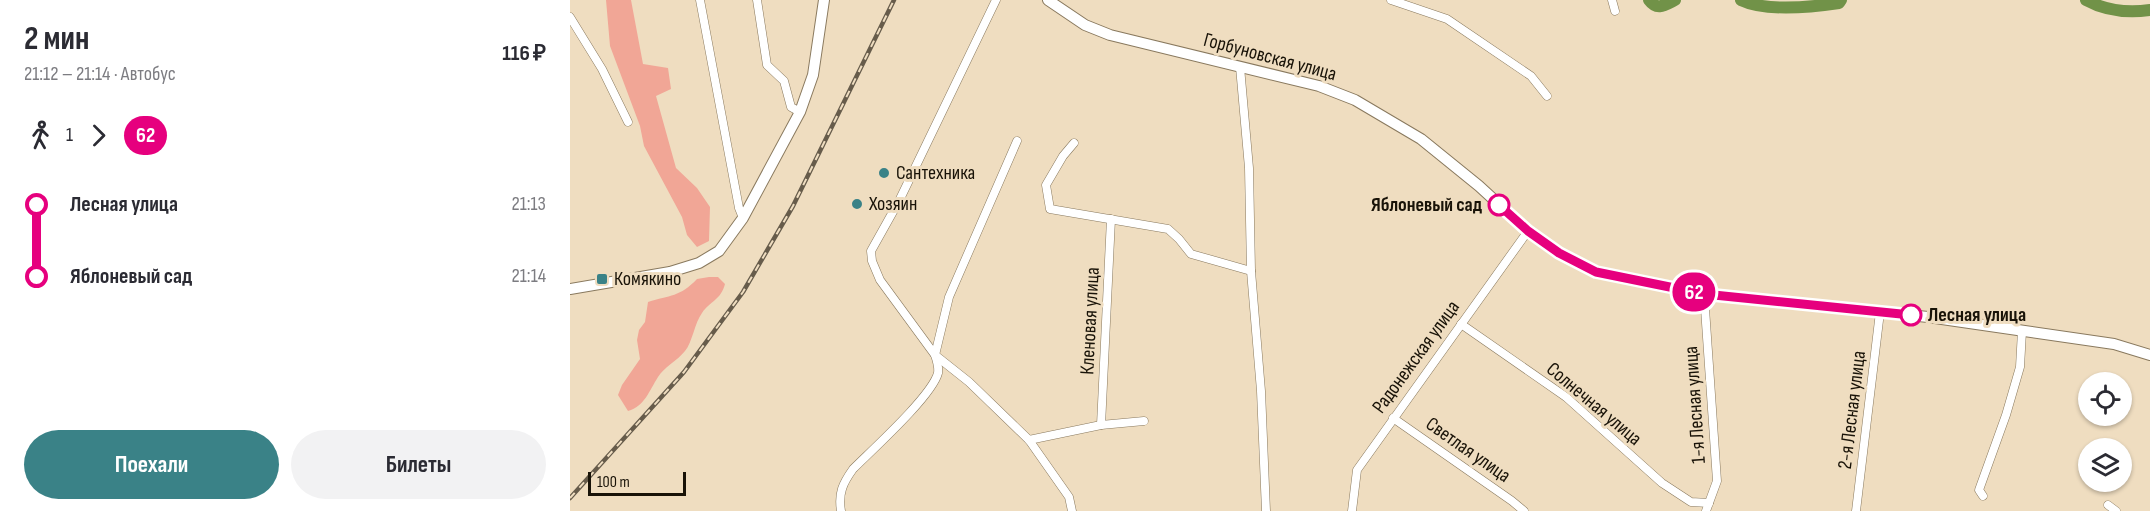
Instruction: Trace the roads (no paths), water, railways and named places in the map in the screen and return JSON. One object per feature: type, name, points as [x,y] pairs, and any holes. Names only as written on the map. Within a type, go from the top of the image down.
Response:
[{"type":"main road","points":[[570,289],[670,272],[699,263],[719,251],[743,218],[800,112],[813,75],[824,0]]},
{"type":"main road","name":"Горбуновская улица","points":[[1048,0],[1085,25],[1110,35],[1319,86],[1354,100],[1421,139],[1479,186],[1528,231],[1559,253],[1596,272],[1704,294],[1880,312],[2022,331],[2114,344],[2150,355]]},
{"type":"street","points":[[700,0],[739,208],[743,218]]},
{"type":"street","points":[[757,0],[767,65],[784,81],[791,107],[800,112]]},
{"type":"street","points":[[996,0],[900,201],[874,243],[872,261],[884,286],[935,355],[969,382],[1029,440],[1069,497],[1072,511]]},
{"type":"street","points":[[1391,0],[1447,19],[1531,76],[1547,96]]},
{"type":"street","points":[[1612,0],[1615,4],[1615,11]]},
{"type":"street","points":[[570,17],[602,69],[628,122]]},
{"type":"street","points":[[1240,67],[1249,168],[1251,271],[1261,391],[1266,511]]},
{"type":"street","points":[[839,509],[841,488],[853,469],[923,398],[935,380],[938,367],[935,355],[949,297],[1017,141]]},
{"type":"street","points":[[1074,143],[1063,156],[1046,185],[1050,209],[1168,229],[1191,254],[1251,271]]},
{"type":"street","name":"Кленовая улица","points":[[1101,425],[1111,219]]},
{"type":"street","name":"Радонежская улица","points":[[1352,511],[1357,470],[1528,231]]},
{"type":"street","name":"1-я Лесная улица","points":[[1704,294],[1717,481],[1707,507]]},
{"type":"street","name":"2-я Лесная улица","points":[[1856,511],[1880,312]]},
{"type":"street","name":"Солнечная улица","points":[[1461,324],[1566,397],[1662,483],[1692,502],[1707,507]]},
{"type":"street","points":[[1983,496],[1979,490],[2006,415],[2020,367],[2022,331]]},
{"type":"street","name":"Светлая улица","points":[[1393,418],[1524,511]]},
{"type":"street","points":[[1029,440],[1101,425],[1144,422]]},
{"type":"street","points":[[2108,505],[2116,511]]},
{"type":"waterway","points":[[1649,0],[1658,6],[1675,0]]},
{"type":"waterway","points":[[1741,0],[1751,4],[1789,8],[1839,3],[1841,0]]},
{"type":"waterway","points":[[2086,0],[2101,7],[2117,10],[2150,10]]},
{"type":"railway","points":[[570,498],[684,372],[743,292],[793,206],[894,0]]},
{"type":"place","name":"Сантехника","points":[[884,173]]},
{"type":"place","name":"Хозяин","points":[[857,204]]},
{"type":"place","name":"Яблоневый сад","points":[[1499,205]]},
{"type":"place","name":"Комякино","points":[[602,279]]},
{"type":"place","name":"Лесная улица","points":[[1911,315]]}]
